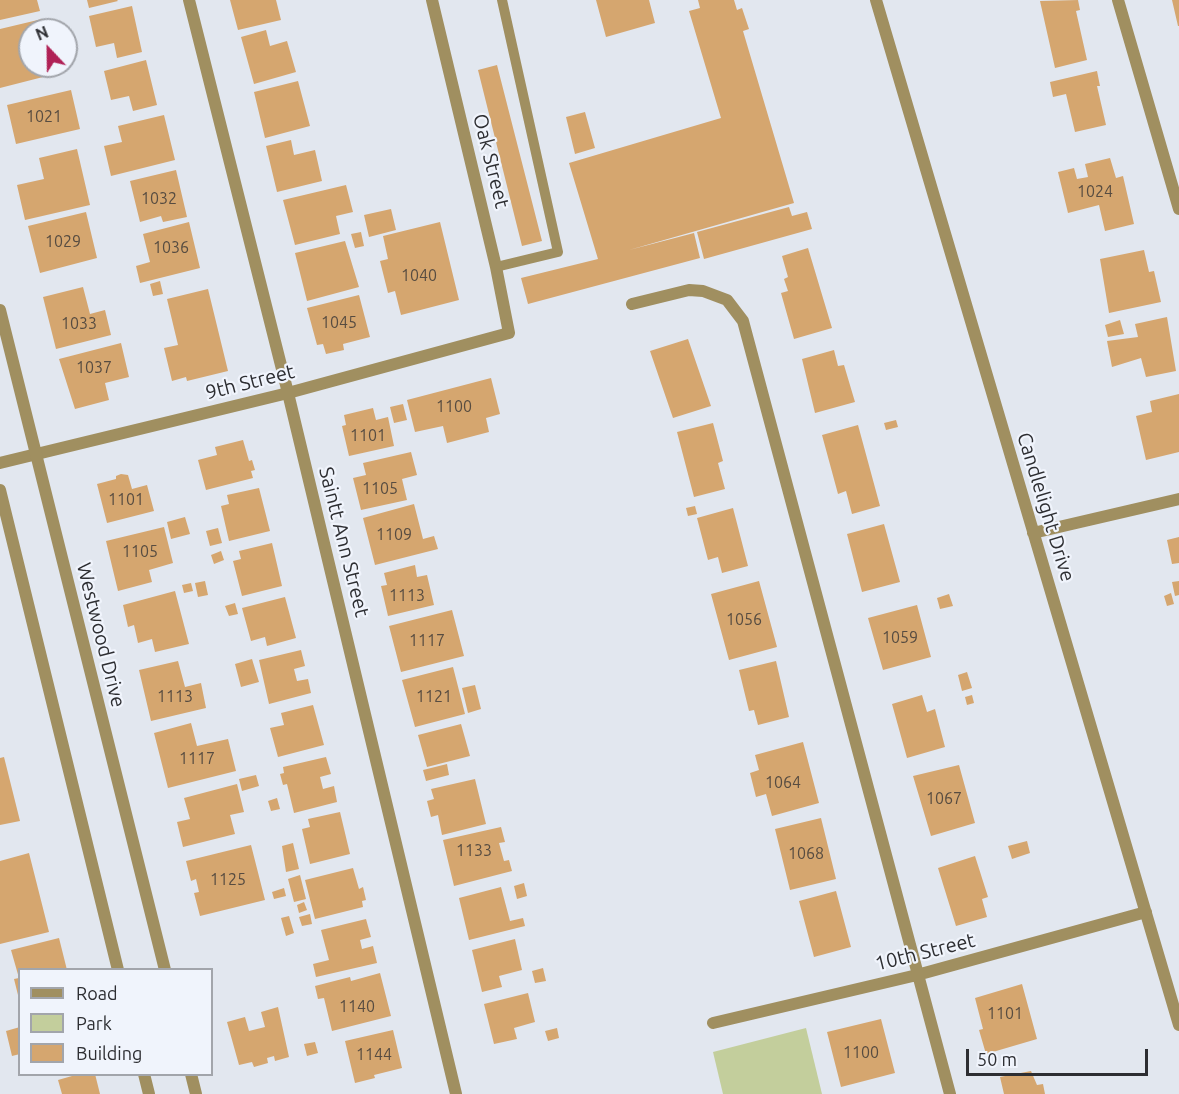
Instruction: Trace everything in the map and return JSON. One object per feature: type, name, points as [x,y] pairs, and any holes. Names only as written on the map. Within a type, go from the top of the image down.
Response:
[{"type":"street","name":"Saintt Ann Street","points":[[189,0],[288,393],[454,1094]]},
{"type":"street","name":"Oak Street","points":[[432,0],[496,267],[509,333]]},
{"type":"street","name":"Candlelight Drive","points":[[876,0],[1179,1025]]},
{"type":"street","points":[[1118,0],[1179,209]]},
{"type":"street","points":[[632,304],[689,290],[703,291],[727,300],[742,321],[950,1094]]},
{"type":"street","name":"Westwood Drive","points":[[0,310],[165,968]]},
{"type":"street","name":"9th Street","points":[[0,464],[288,393],[509,333]]},
{"type":"street","points":[[0,490],[118,968]]},
{"type":"street","points":[[1033,533],[1179,499]]},
{"type":"street","name":"10th Street","points":[[712,1023],[917,975],[1146,912]]},
{"type":"street","points":[[144,1076],[149,1094]]},
{"type":"street","points":[[192,1076],[196,1094]]},
{"type":"lane","points":[[496,267],[558,252],[502,0]]},
{"type":"green space","points":[[806,1028],[822,1094],[723,1094],[713,1052]]},
{"type":"building","points":[[0,0],[37,0],[40,11],[0,20]]},
{"type":"building","points":[[87,0],[117,0],[118,1],[89,8]]},
{"type":"building","points":[[230,0],[276,0],[281,20],[238,30]]},
{"type":"building","points":[[596,0],[649,0],[655,23],[606,37]]},
{"type":"building","points":[[698,0],[734,0],[737,10],[742,8],[749,29],[743,31],[794,203],[629,250],[694,233],[700,258],[528,304],[521,278],[598,259],[569,163],[721,118],[689,11],[700,8]]},
{"type":"building","points":[[1078,0],[1080,10],[1076,11],[1087,60],[1055,68],[1040,1]]},
{"type":"building","points":[[1172,0],[1179,0],[1179,26],[1178,26]]},
{"type":"building","points":[[132,6],[142,52],[117,58],[114,43],[96,47],[89,16]]},
{"type":"building","points":[[18,25],[18,78],[39,78],[0,88],[0,29]]},
{"type":"building","points":[[266,30],[270,46],[287,41],[296,72],[254,84],[241,37]]},
{"type":"building","points":[[146,60],[157,105],[133,111],[129,96],[111,100],[104,71]]},
{"type":"building","points":[[497,65],[542,241],[522,246],[478,70]]},
{"type":"building","points":[[1097,71],[1100,86],[1097,86],[1106,125],[1075,132],[1066,94],[1053,97],[1050,82]]},
{"type":"building","points":[[298,81],[310,126],[265,138],[254,92]]},
{"type":"building","points":[[71,90],[80,129],[16,144],[7,105]]},
{"type":"building","points":[[585,112],[595,148],[575,154],[566,117]]},
{"type":"building","points":[[164,115],[175,160],[111,176],[104,146],[122,142],[118,126]]},
{"type":"building","points":[[291,140],[294,155],[315,150],[322,181],[277,192],[266,146]]},
{"type":"building","points":[[77,149],[90,205],[25,220],[17,185],[44,179],[39,158]]},
{"type":"building","points":[[1110,158],[1116,178],[1123,176],[1134,224],[1105,231],[1099,205],[1068,213],[1058,172],[1074,168],[1077,179],[1088,177],[1085,164]]},
{"type":"building","points":[[176,170],[187,217],[163,222],[161,216],[140,222],[130,181]]},
{"type":"building","points":[[346,185],[353,212],[336,216],[340,234],[295,245],[283,200]]},
{"type":"building","points":[[789,207],[792,216],[807,212],[812,229],[704,259],[697,232]]},
{"type":"building","points":[[391,209],[396,230],[369,237],[364,215]]},
{"type":"building","points":[[86,212],[97,258],[40,273],[28,226]]},
{"type":"building","points":[[189,222],[200,268],[140,283],[136,266],[150,262],[143,234]]},
{"type":"building","points":[[440,222],[459,300],[401,315],[395,291],[388,293],[380,261],[388,259],[383,236]]},
{"type":"building","points":[[361,232],[364,246],[355,248],[351,234]]},
{"type":"building","points":[[345,241],[359,287],[307,301],[295,253]]},
{"type":"building","points":[[808,248],[832,328],[794,339],[781,293],[788,291],[784,279],[788,277],[782,256]]},
{"type":"building","points":[[1144,250],[1149,272],[1154,271],[1161,302],[1109,313],[1100,259]]},
{"type":"building","points":[[160,281],[163,294],[153,296],[150,284]]},
{"type":"building","points":[[83,287],[90,314],[105,310],[111,335],[56,349],[43,297]]},
{"type":"building","points":[[208,289],[228,371],[187,381],[186,377],[172,381],[164,348],[178,345],[167,299]]},
{"type":"building","points":[[359,295],[370,337],[343,344],[344,350],[326,354],[323,344],[317,345],[307,308]]},
{"type":"building","points":[[1167,317],[1176,371],[1146,377],[1141,358],[1112,367],[1107,341],[1138,337],[1135,324]]},
{"type":"building","points":[[1120,320],[1124,334],[1108,337],[1105,325]]},
{"type":"building","points":[[688,339],[711,406],[673,418],[650,351]]},
{"type":"building","points":[[121,343],[129,377],[105,383],[109,400],[75,409],[59,359]]},
{"type":"building","points":[[834,350],[838,366],[844,365],[855,402],[815,413],[802,359]]},
{"type":"building","points":[[491,378],[500,414],[486,418],[489,432],[447,443],[443,426],[415,432],[407,400]]},
{"type":"building","points":[[1179,394],[1179,452],[1146,460],[1136,416],[1152,412],[1150,401]]},
{"type":"building","points":[[403,404],[407,420],[394,423],[390,407]]},
{"type":"building","points":[[373,408],[376,420],[388,417],[394,446],[349,456],[342,426],[346,425],[344,415]]},
{"type":"building","points":[[896,420],[898,427],[886,430],[884,423]]},
{"type":"building","points":[[713,423],[723,461],[718,463],[725,489],[694,497],[677,432]]},
{"type":"building","points":[[858,425],[880,506],[852,514],[846,491],[838,494],[822,435]]},
{"type":"building","points":[[243,440],[249,461],[252,460],[255,470],[251,471],[253,478],[206,490],[198,460],[217,455],[215,447]]},
{"type":"building","points":[[411,452],[417,475],[402,479],[407,500],[361,510],[353,478],[366,475],[363,463]]},
{"type":"building","points":[[128,475],[132,489],[147,485],[154,511],[107,523],[97,484],[116,479],[116,476]]},
{"type":"building","points":[[259,488],[270,531],[229,541],[221,506],[229,504],[227,495]]},
{"type":"building","points":[[414,504],[423,539],[434,536],[438,549],[375,565],[363,518]]},
{"type":"building","points":[[695,506],[697,514],[688,516],[686,508]]},
{"type":"building","points":[[733,508],[748,566],[722,573],[718,557],[708,560],[697,518]]},
{"type":"building","points":[[185,517],[190,534],[171,539],[167,522]]},
{"type":"building","points":[[884,524],[900,582],[862,592],[847,534]]},
{"type":"building","points":[[164,527],[173,563],[149,570],[152,582],[118,591],[106,541]]},
{"type":"building","points":[[218,528],[222,543],[210,546],[206,531]]},
{"type":"building","points":[[1179,537],[1179,563],[1172,564],[1167,540]]},
{"type":"building","points":[[272,543],[282,586],[242,596],[233,561],[241,559],[239,551]]},
{"type":"building","points":[[221,551],[224,560],[214,564],[211,555]]},
{"type":"building","points":[[415,565],[417,577],[427,575],[434,605],[388,616],[381,586],[387,585],[384,573]]},
{"type":"building","points":[[205,581],[208,595],[198,597],[195,583]]},
{"type":"building","points":[[759,581],[777,647],[729,660],[711,594]]},
{"type":"building","points":[[1179,581],[1179,595],[1175,596],[1172,582]]},
{"type":"building","points":[[191,583],[193,591],[184,593],[182,585]]},
{"type":"building","points":[[175,591],[189,644],[155,652],[152,639],[138,643],[134,625],[128,627],[123,605]]},
{"type":"building","points":[[1171,593],[1174,604],[1167,606],[1164,596]]},
{"type":"building","points":[[949,594],[953,606],[940,609],[937,598]]},
{"type":"building","points":[[285,597],[296,638],[267,646],[265,637],[251,641],[242,608]]},
{"type":"building","points":[[235,603],[238,614],[229,616],[225,606]]},
{"type":"building","points":[[917,605],[931,657],[883,670],[868,618]]},
{"type":"building","points":[[452,610],[464,656],[401,672],[389,626]]},
{"type":"building","points":[[301,650],[305,666],[294,669],[297,681],[308,679],[311,693],[269,704],[259,660]]},
{"type":"building","points":[[252,659],[259,682],[241,687],[235,664]]},
{"type":"building","points":[[178,661],[185,687],[201,683],[206,708],[151,721],[139,670]]},
{"type":"building","points":[[776,661],[789,717],[758,725],[754,710],[749,711],[739,670]]},
{"type":"building","points":[[453,667],[465,714],[415,727],[402,680]]},
{"type":"building","points":[[967,672],[972,688],[962,691],[958,675]]},
{"type":"building","points":[[475,685],[481,709],[468,713],[462,688]]},
{"type":"building","points":[[922,695],[927,712],[935,709],[945,747],[907,758],[892,704]]},
{"type":"building","points":[[972,695],[974,703],[967,705],[965,697]]},
{"type":"building","points":[[313,705],[324,745],[278,757],[270,728],[284,725],[281,713]]},
{"type":"building","points":[[191,723],[197,746],[228,739],[236,771],[168,788],[154,733]]},
{"type":"building","points":[[461,724],[470,756],[427,767],[418,735]]},
{"type":"building","points":[[803,742],[819,803],[772,816],[766,794],[756,797],[750,773],[759,770],[755,755]]},
{"type":"building","points":[[4,757],[20,821],[0,825],[0,758]]},
{"type":"building","points":[[326,757],[331,774],[320,777],[323,789],[334,786],[337,802],[294,813],[287,784],[283,785],[280,774],[284,773],[283,767]]},
{"type":"building","points":[[447,764],[449,775],[426,781],[423,770]]},
{"type":"building","points":[[959,765],[975,823],[931,836],[913,776]]},
{"type":"building","points":[[256,775],[259,786],[242,791],[239,779]]},
{"type":"building","points":[[475,779],[486,824],[442,835],[438,815],[431,817],[427,801],[434,799],[431,789]]},
{"type":"building","points":[[237,784],[244,812],[230,815],[235,834],[183,847],[177,822],[190,819],[184,798]]},
{"type":"building","points":[[277,798],[280,809],[271,811],[268,801]]},
{"type":"building","points":[[340,812],[350,854],[310,864],[302,829],[310,827],[308,819]]},
{"type":"building","points":[[821,818],[836,879],[790,890],[775,829]]},
{"type":"building","points":[[501,827],[505,842],[499,843],[504,861],[509,860],[512,871],[454,886],[443,840]]},
{"type":"building","points":[[1027,841],[1030,853],[1012,859],[1008,846]]},
{"type":"building","points":[[293,843],[299,869],[286,872],[282,846]]},
{"type":"building","points":[[251,845],[265,900],[200,916],[194,893],[199,892],[196,879],[191,881],[186,861]]},
{"type":"building","points":[[29,853],[49,932],[0,944],[0,861]]},
{"type":"building","points":[[975,856],[988,897],[982,899],[987,917],[956,926],[938,868]]},
{"type":"building","points":[[353,868],[359,889],[363,887],[366,900],[362,901],[363,907],[315,919],[305,880]]},
{"type":"building","points":[[300,875],[306,899],[294,902],[288,879]]},
{"type":"building","points":[[524,883],[527,896],[517,899],[514,886]]},
{"type":"building","points":[[501,887],[510,921],[523,918],[525,926],[469,940],[459,898]]},
{"type":"building","points":[[284,888],[286,896],[274,899],[272,892]]},
{"type":"building","points":[[836,891],[851,947],[814,957],[799,901]]},
{"type":"building","points":[[304,902],[307,910],[299,913],[297,905]]},
{"type":"building","points":[[310,914],[312,924],[302,926],[299,917]]},
{"type":"building","points":[[289,916],[294,933],[286,936],[281,918]]},
{"type":"building","points":[[366,919],[371,937],[360,940],[362,949],[373,946],[377,963],[316,977],[313,964],[329,960],[321,930]]},
{"type":"building","points":[[59,938],[66,968],[18,968],[18,974],[11,950]]},
{"type":"building","points":[[515,939],[522,970],[499,976],[502,987],[482,992],[472,950]]},
{"type":"building","points":[[543,968],[546,981],[535,983],[532,971]]},
{"type":"building","points":[[380,973],[391,1016],[332,1031],[324,998],[318,999],[315,986],[350,977],[351,981]]},
{"type":"building","points":[[18,978],[18,995],[14,979]]},
{"type":"building","points":[[1022,984],[1037,1039],[986,1054],[979,1030],[983,1029],[975,998]]},
{"type":"building","points":[[528,993],[535,1022],[514,1028],[517,1039],[494,1044],[484,1004]]},
{"type":"building","points":[[278,1007],[289,1057],[275,1061],[274,1056],[267,1058],[268,1063],[254,1067],[252,1062],[239,1065],[227,1022],[245,1017],[249,1031],[265,1027],[261,1012]]},
{"type":"building","points":[[881,1019],[895,1073],[841,1087],[827,1032]]},
{"type":"building","points":[[18,1028],[18,1054],[12,1056],[6,1031]]},
{"type":"building","points":[[557,1028],[559,1038],[548,1041],[545,1031]]},
{"type":"building","points":[[393,1030],[402,1068],[374,1075],[375,1078],[355,1083],[345,1041]]},
{"type":"building","points":[[315,1042],[318,1053],[307,1056],[304,1044]]},
{"type":"building","points":[[1031,1071],[1037,1085],[1043,1084],[1045,1094],[1004,1094],[1000,1077]]},
{"type":"building","points":[[72,1076],[96,1076],[100,1094],[62,1094],[58,1080]]}]
